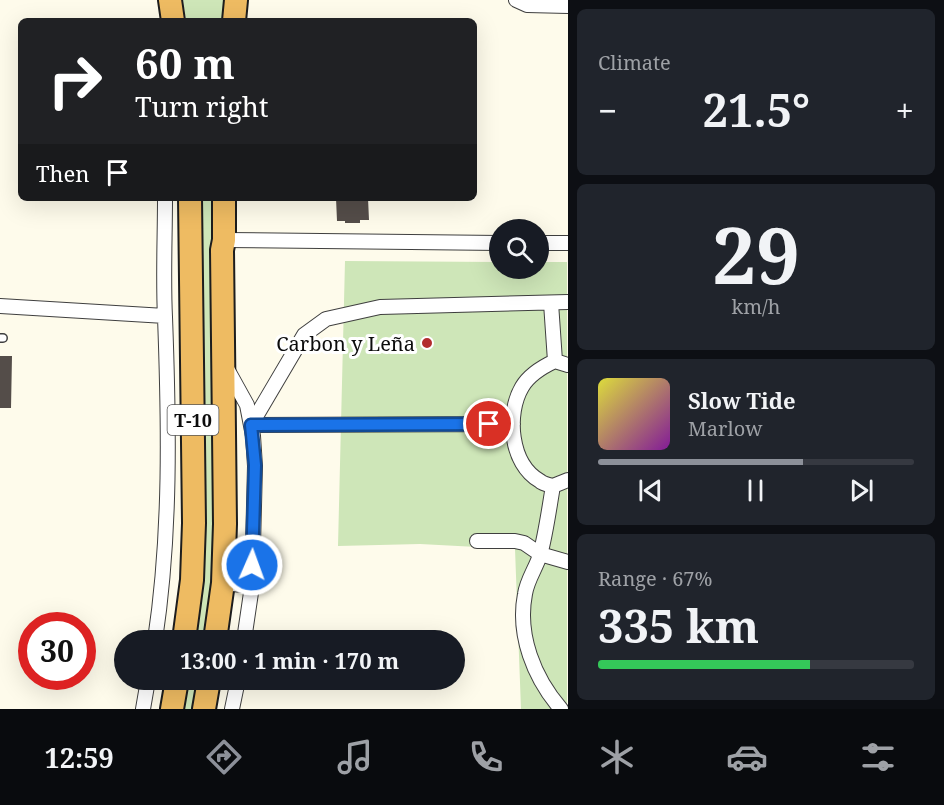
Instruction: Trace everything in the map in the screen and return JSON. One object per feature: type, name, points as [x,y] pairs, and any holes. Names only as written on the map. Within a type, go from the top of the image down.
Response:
[{"type":"highway","points":[[170,0],[173,18]]},
{"type":"highway","points":[[234,18],[236,0]]},
{"type":"highway","name":"T-10","points":[[185,630],[192,580],[194,524],[190,201]]},
{"type":"highway","name":"T-10","points":[[216,630],[223,583],[225,524],[222,250],[224,201]]},
{"type":"highway","points":[[172,709],[175,690]]},
{"type":"highway","points":[[204,709],[207,690]]},
{"type":"street","points":[[163,18],[165,0]]},
{"type":"street","points":[[516,0],[527,5],[567,6]]},
{"type":"street","points":[[156,630],[164,577],[166,523],[168,355],[165,316],[165,201]]},
{"type":"street","points":[[224,240],[489,243]]},
{"type":"street","points":[[549,243],[567,243]]},
{"type":"street","points":[[251,425],[304,335],[326,319],[380,307],[567,302]]},
{"type":"street","points":[[551,303],[561,363],[532,374],[517,399],[513,424],[516,449],[524,467],[540,482],[553,486],[567,480]]},
{"type":"street","points":[[0,306],[165,316]]},
{"type":"street","points":[[223,363],[247,405],[255,465],[252,586],[245,630]]},
{"type":"street","points":[[251,425],[513,424]]},
{"type":"street","points":[[553,486],[540,554],[525,592],[522,621],[537,675],[550,697],[561,709]]},
{"type":"street","points":[[477,541],[524,543],[540,554],[567,562]]},
{"type":"street","points":[[223,583],[252,586]]},
{"type":"street","points":[[143,709],[146,690]]},
{"type":"street","points":[[232,709],[236,690]]},
{"type":"green space","points":[[183,0],[225,0],[223,18],[186,18]]},
{"type":"green space","points":[[199,201],[214,201],[215,551],[207,630],[192,630]]},
{"type":"green space","points":[[345,261],[489,262],[489,279],[549,279],[549,262],[567,262],[567,709],[521,709],[515,549],[420,544],[338,546]]},
{"type":"green space","points":[[184,690],[198,690],[194,709],[180,709]]},
{"type":"building","points":[[336,201],[368,201],[369,220],[360,220],[360,223],[337,221]]},
{"type":"building","points":[[0,356],[12,356],[11,408],[0,408]]},
{"type":"place","name":"Carbon y Leña","points":[[427,343]]},
{"type":"route","points":[[252,565],[255,465],[251,425],[489,424]]}]
